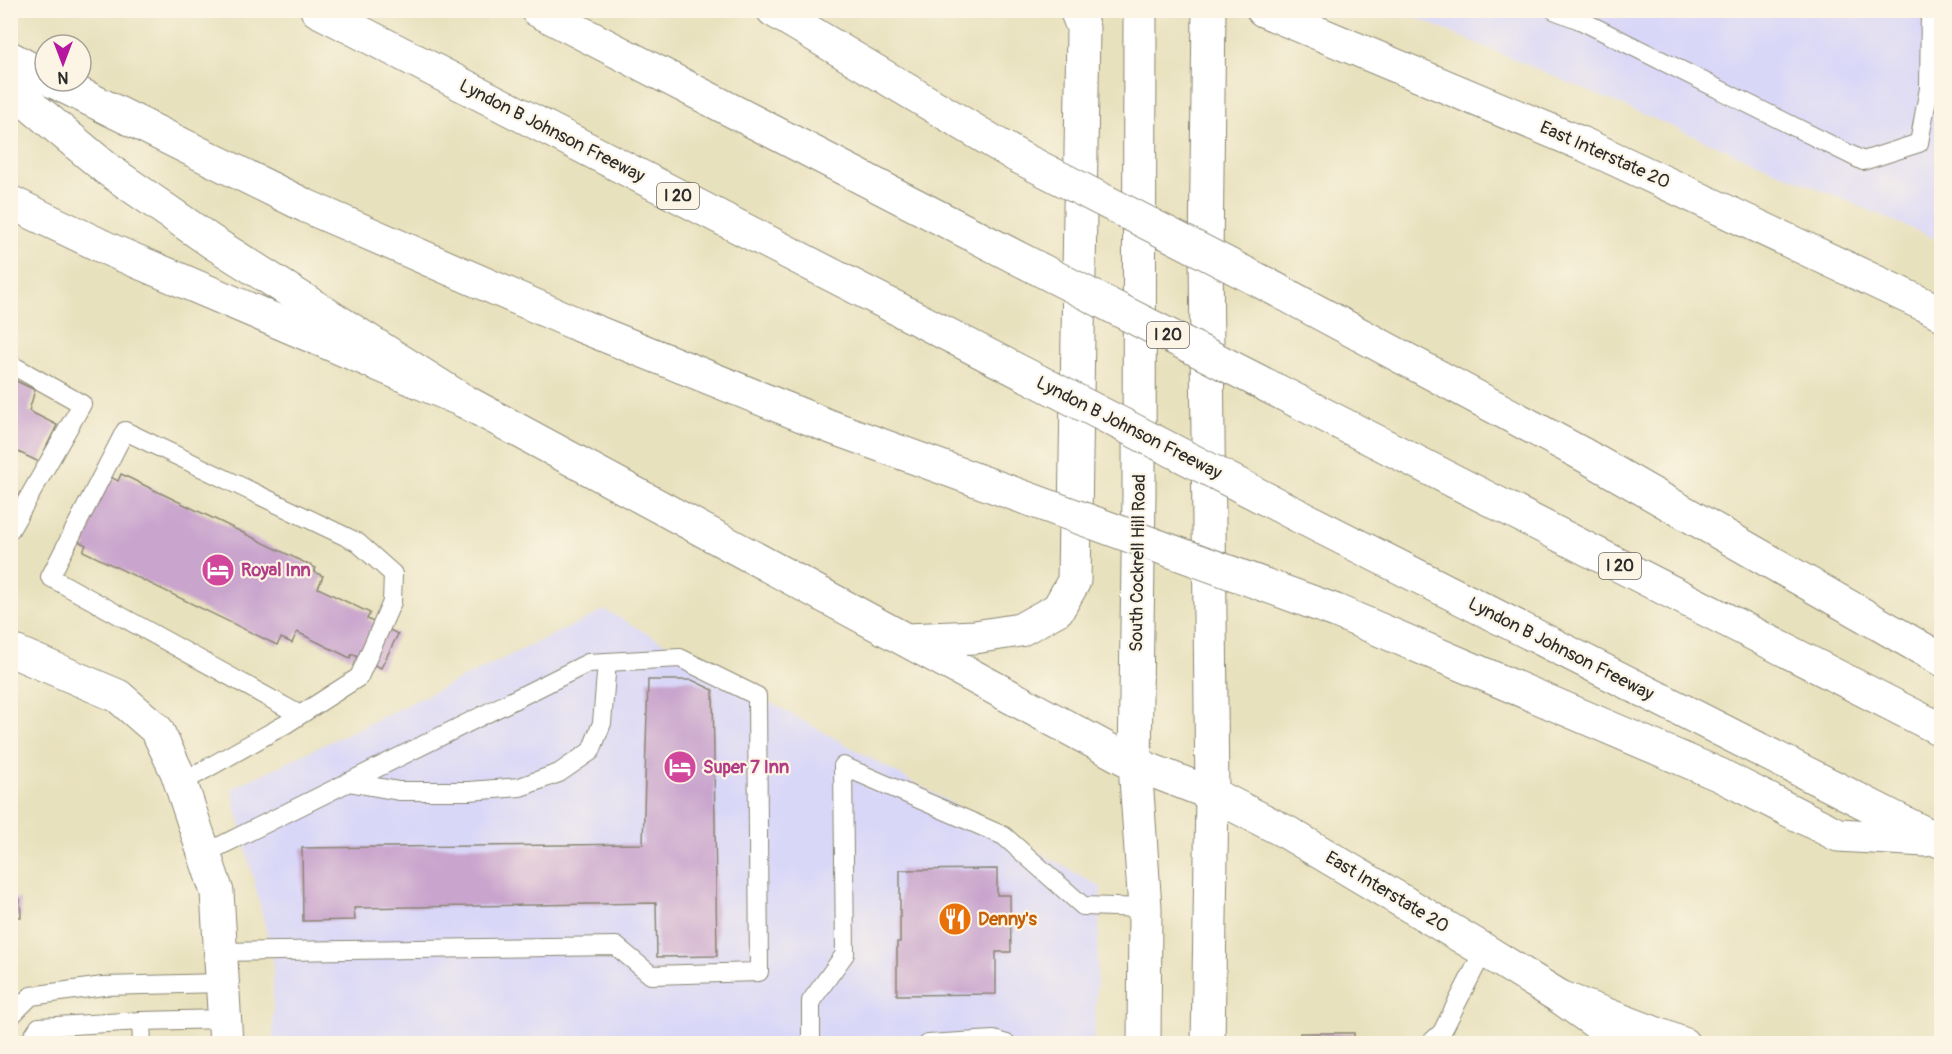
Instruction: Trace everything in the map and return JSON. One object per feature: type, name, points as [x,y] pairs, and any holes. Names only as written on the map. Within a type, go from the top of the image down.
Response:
[{"type":"main road","name":"Lyndon B Johnson Freeway","points":[[317,10],[1299,516],[1940,842]]},
{"type":"main road","name":"I 20","points":[[537,10],[1941,730]]},
{"type":"main road","points":[[773,10],[1017,156],[1264,283],[1584,455],[1941,660]]},
{"type":"main road","points":[[907,640],[975,637],[1020,630],[1058,609],[1074,581],[1083,28],[1076,10]]},
{"type":"main road","name":"South Cockrell Hill Road","points":[[1140,10],[1139,494],[1135,764],[1145,908],[1144,1044]]},
{"type":"main road","points":[[1208,1044],[1212,794],[1206,256],[1209,10]]},
{"type":"main road","name":"East Interstate 20","points":[[1263,10],[1585,145],[1941,313]]},
{"type":"main road","points":[[10,58],[33,70]]},
{"type":"main road","points":[[10,88],[107,169],[203,236],[464,401],[1135,764]]},
{"type":"main road","points":[[77,93],[306,206],[579,325],[831,427],[1336,611],[1720,775],[1838,834],[1940,842]]},
{"type":"main road","points":[[10,202],[108,249],[464,401]]},
{"type":"main road","points":[[10,650],[118,696],[157,730],[181,783],[217,892],[225,1031]]},
{"type":"main road","name":"East Interstate 20","points":[[1135,764],[1212,794],[1288,832],[1560,997],[1626,1044]]},
{"type":"main road","points":[[1560,997],[1683,1044]]},
{"type":"lane","points":[[1554,10],[1580,15],[1863,161],[1919,143],[1929,88],[1930,10]]},
{"type":"lane","points":[[10,364],[82,404],[10,530]]},
{"type":"lane","points":[[181,783],[300,715],[359,677],[392,602],[393,574],[357,542],[125,431],[50,577],[300,715]]},
{"type":"lane","points":[[10,1017],[31,996],[221,967],[616,946],[651,975],[759,972],[757,696],[680,658],[588,663],[204,854]]},
{"type":"lane","points":[[348,782],[399,790],[469,790],[520,787],[559,773],[591,751],[602,723],[607,662]]},
{"type":"lane","points":[[811,1044],[811,1001],[845,954],[843,766],[1004,836],[1083,906],[1145,908]]},
{"type":"lane","points":[[1429,1044],[1442,1032],[1484,950]]},
{"type":"lane","points":[[28,1044],[39,1027],[141,1021],[225,1031]]},
{"type":"lane","points":[[141,1021],[142,1044]]},
{"type":"lane","points":[[928,1044],[994,1040],[1008,1044]]},
{"type":"shaded area","points":[[1401,11],[1941,11],[1941,241]]},
{"type":"shaded area","points":[[605,610],[1101,887],[1094,1043],[273,1043],[273,957],[231,789]]},
{"type":"building","points":[[10,378],[35,390],[29,411],[57,425],[39,462],[10,448]]},
{"type":"building","name":"Royal Inn","points":[[121,474],[316,568],[314,572],[323,576],[318,588],[370,613],[367,619],[398,634],[381,668],[352,654],[350,658],[297,632],[292,643],[281,638],[277,645],[83,551],[86,545],[78,541],[109,476],[118,481]]},
{"type":"building","name":"Super 7 Inn","points":[[648,680],[692,680],[713,690],[717,956],[657,957],[656,903],[354,908],[355,920],[303,921],[302,848],[643,844]]},
{"type":"building","name":"Denny's","points":[[997,869],[997,895],[1010,895],[1011,952],[996,952],[996,994],[897,995],[900,870]]},
{"type":"building","points":[[20,899],[21,917],[15,917],[15,937],[10,937],[10,900]]},
{"type":"building","points":[[1300,1033],[1354,1033],[1354,1044],[1300,1044]]},
{"type":"place","name":"Royal Inn","points":[[218,570]]},
{"type":"place","name":"Super 7 Inn","points":[[680,767]]},
{"type":"place","name":"Denny's","points":[[955,919]]}]
